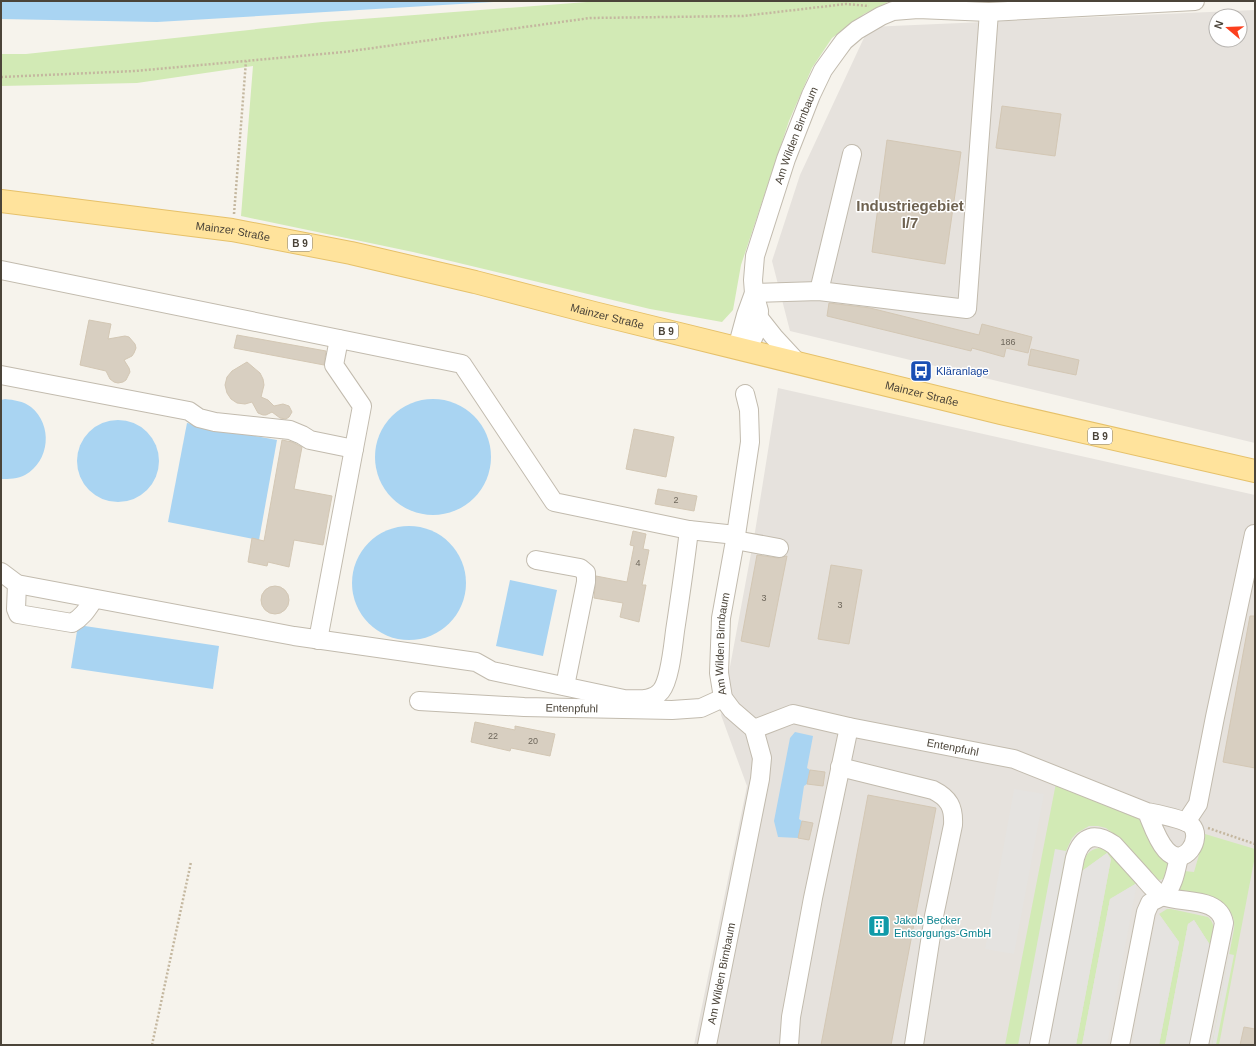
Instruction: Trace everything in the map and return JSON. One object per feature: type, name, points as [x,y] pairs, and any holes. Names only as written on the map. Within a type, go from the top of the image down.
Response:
[{"type":"main road","name":"Mainzer Straße","points":[[1,201],[232,230],[350,253],[1009,415],[1255,471]]},
{"type":"street","points":[[893,11],[918,9],[989,12],[1195,1]]},
{"type":"street","name":"Am Wilden Birnbaum","points":[[740,349],[756,333],[759,318],[759,311],[754,293],[754,261],[786,159],[823,70],[844,41],[857,30],[893,11]]},
{"type":"street","points":[[754,293],[819,291],[967,309],[989,12]]},
{"type":"street","points":[[819,291],[852,154]]},
{"type":"street","points":[[1,270],[462,364],[554,502],[689,530],[736,537],[779,548]]},
{"type":"street","name":"Am Wilden Birnbaum","points":[[740,349],[746,315],[754,293]]},
{"type":"street","name":"Am Wilden Birnbaum","points":[[759,318],[799,364]]},
{"type":"street","points":[[318,640],[362,406],[334,365],[339,339]]},
{"type":"street","points":[[1,376],[189,411],[200,418],[214,422],[290,430],[310,440],[354,449]]},
{"type":"street","name":"Am Wilden Birnbaum","points":[[708,1045],[760,779],[762,758],[754,730],[732,710],[723,698],[718,672],[720,618],[736,537],[750,442],[749,410],[745,394]]},
{"type":"street","points":[[1,572],[17,584],[279,634],[476,662],[492,671],[640,700],[650,699],[656,696],[662,690],[666,682],[672,652],[689,530]]},
{"type":"street","points":[[1147,812],[1167,852],[1173,855],[1183,856],[1190,852],[1194,844],[1195,835],[1192,826],[1186,822],[1198,804],[1215,717],[1255,534]]},
{"type":"street","points":[[536,560],[580,568],[586,573],[586,582],[565,686]]},
{"type":"street","points":[[17,584],[16,609],[18,614],[72,623],[83,615],[94,599]]},
{"type":"street","points":[[662,690],[689,708]]},
{"type":"street","name":"Entenpfuhl","points":[[419,701],[531,707],[672,710],[701,708],[723,698]]},
{"type":"street","name":"Entenpfuhl","points":[[754,730],[793,714],[849,727],[1014,759],[1147,812],[1186,822]]},
{"type":"street","points":[[789,1045],[791,1017],[811,905],[849,727]]},
{"type":"street","points":[[840,767],[933,790],[944,795],[954,813],[953,825],[934,916],[914,1045]]},
{"type":"street","points":[[1039,1045],[1075,858],[1082,843],[1095,837],[1100,837],[1114,845],[1152,888],[1163,896],[1205,905],[1218,910],[1222,915],[1224,922],[1199,1045]]},
{"type":"street","points":[[1120,1045],[1146,912],[1150,903],[1163,896],[1169,889],[1179,856]]},
{"type":"path","points":[[1,77],[135,72],[344,52],[590,18],[743,16],[846,4],[875,6],[893,11]]},
{"type":"path","points":[[232,230],[246,61]]},
{"type":"path","points":[[1186,822],[1206,827],[1255,844]]},
{"type":"path","points":[[152,1045],[191,862]]},
{"type":"shaded area","points":[[1248,10],[1255,10],[1255,443],[790,331],[772,261],[800,175],[869,27],[1208,12],[1208,48],[1248,48]]},
{"type":"shaded area","points":[[778,388],[1255,495],[1255,1045],[694,1045],[747,786],[721,715],[755,532]]},
{"type":"shaded area","points":[[1014,789],[1044,794],[1014,954],[985,949]]},
{"type":"shaded area","points":[[1055,849],[1066,851],[1030,1045],[1018,1045]]},
{"type":"shaded area","points":[[1107,853],[1111,859],[1076,1045],[1049,1045],[1082,871]]},
{"type":"shaded area","points":[[1137,883],[1107,1045],[1082,1045],[1110,899]]},
{"type":"shaded area","points":[[1159,914],[1179,942],[1159,1045],[1132,1045],[1153,932],[1156,919]]},
{"type":"shaded area","points":[[1194,920],[1210,945],[1191,1045],[1165,1045],[1188,924]]},
{"type":"shaded area","points":[[1229,954],[1234,955],[1216,1045],[1212,1045]]},
{"type":"green space","points":[[600,1],[895,1],[888,2],[864,14],[832,38],[812,68],[789,121],[741,265],[733,310],[722,322],[650,309],[413,252],[241,216],[253,66],[137,83],[1,86],[1,54],[26,54],[322,22]]},
{"type":"green space","points":[[1056,783],[1133,813],[1144,826],[1157,853],[1169,864],[1166,878],[1160,880],[1155,879],[1116,836],[1106,828],[1089,826],[1077,833],[1072,838],[1066,851],[1030,1045],[1005,1045]]},
{"type":"green space","points":[[1205,834],[1255,849],[1255,856],[1219,1045],[1212,1045],[1234,929],[1234,922],[1231,913],[1224,906],[1181,893],[1180,887],[1184,871],[1194,872]]},
{"type":"green space","points":[[1099,848],[1108,851],[1137,883],[1110,899],[1082,1045],[1076,1045],[1111,859],[1107,853],[1082,871],[1088,853]]},
{"type":"green space","points":[[1167,909],[1208,917],[1213,923],[1214,930],[1210,945],[1194,920],[1188,924],[1165,1045],[1159,1045],[1179,942],[1159,914]]},
{"type":"water","points":[[1,1],[511,1],[157,22],[1,19]]},
{"type":"water","points":[[5,399],[25,403],[31,407],[43,423],[46,442],[40,461],[33,469],[25,475],[10,479],[1,479],[1,400]]},
{"type":"water","points":[[433,399],[455,404],[474,416],[486,435],[491,457],[486,479],[474,498],[455,510],[433,515],[411,510],[392,498],[380,479],[375,457],[380,435],[392,416],[411,404]]},
{"type":"water","points":[[118,420],[134,423],[147,432],[156,445],[159,461],[156,477],[147,490],[134,499],[118,502],[102,499],[89,490],[80,477],[77,461],[80,445],[89,432],[102,423]]},
{"type":"water","points":[[187,423],[277,440],[259,540],[168,522]]},
{"type":"water","points":[[409,526],[431,530],[441,535],[457,551],[462,561],[466,583],[462,605],[457,615],[441,631],[431,636],[409,640],[387,636],[377,631],[361,615],[356,605],[352,583],[356,561],[361,551],[377,535],[387,530]]},
{"type":"water","points":[[510,580],[557,590],[543,656],[496,646]]},
{"type":"water","points":[[78,625],[219,646],[213,689],[71,668]]},
{"type":"water","points":[[795,732],[813,736],[807,768],[810,770],[807,784],[804,786],[799,819],[802,821],[798,838],[778,837],[774,821],[790,738]]},
{"type":"building","points":[[1002,106],[1061,114],[1055,156],[996,148]]},
{"type":"building","points":[[887,140],[961,152],[945,264],[872,252]]},
{"type":"building","points":[[829,303],[870,308],[979,335],[982,324],[1032,337],[1028,353],[1006,348],[1004,357],[972,348],[971,351],[827,316]]},
{"type":"building","points":[[89,320],[111,324],[108,339],[125,336],[129,337],[135,344],[136,348],[132,356],[124,360],[130,372],[126,380],[123,382],[114,382],[110,379],[106,371],[80,365]]},
{"type":"building","points":[[237,335],[326,351],[324,365],[234,348]]},
{"type":"building","points":[[1031,349],[1079,360],[1076,375],[1028,365]]},
{"type":"building","points":[[247,362],[260,373],[263,379],[264,385],[261,397],[268,400],[274,406],[283,404],[289,406],[292,412],[289,417],[286,419],[280,418],[272,412],[263,415],[258,413],[252,402],[245,404],[237,403],[231,399],[227,393],[225,385],[227,377],[232,371]]},
{"type":"building","points":[[634,429],[674,437],[666,477],[626,469]]},
{"type":"building","points":[[282,440],[292,442],[302,447],[294,489],[332,496],[323,545],[294,540],[289,567],[268,562],[267,566],[248,562],[252,538],[264,541]]},
{"type":"building","points":[[658,489],[697,496],[694,511],[655,504]]},
{"type":"building","points":[[633,531],[646,534],[643,549],[649,550],[642,585],[646,585],[639,622],[620,617],[623,603],[594,598],[596,576],[627,582],[634,546],[630,545]]},
{"type":"building","points":[[757,555],[778,558],[787,556],[769,647],[741,641]]},
{"type":"building","points":[[831,565],[862,570],[849,644],[818,639]]},
{"type":"building","points":[[275,586],[285,590],[289,600],[285,610],[275,614],[265,610],[261,600],[265,590]]},
{"type":"building","points":[[1250,616],[1255,616],[1255,768],[1223,762]]},
{"type":"building","points":[[475,722],[515,730],[515,726],[555,734],[550,756],[511,748],[510,751],[471,742]]},
{"type":"building","points":[[810,770],[825,772],[823,786],[807,784]]},
{"type":"building","name":"Jakob Becker Entsorgungs-GmbH","points":[[868,795],[936,808],[891,1045],[821,1045]]},
{"type":"building","points":[[802,821],[813,823],[809,840],[798,838]]},
{"type":"building","points":[[1244,1027],[1255,1029],[1255,1045],[1240,1045]]},
{"type":"place","name":"Kläranlage","points":[[921,371]]},
{"type":"place","name":"Jakob Becker Entsorgungs-GmbH","points":[[879,926]]},
{"type":"district","name":"Industriegebiet I/7","points":[[910,214]]}]
